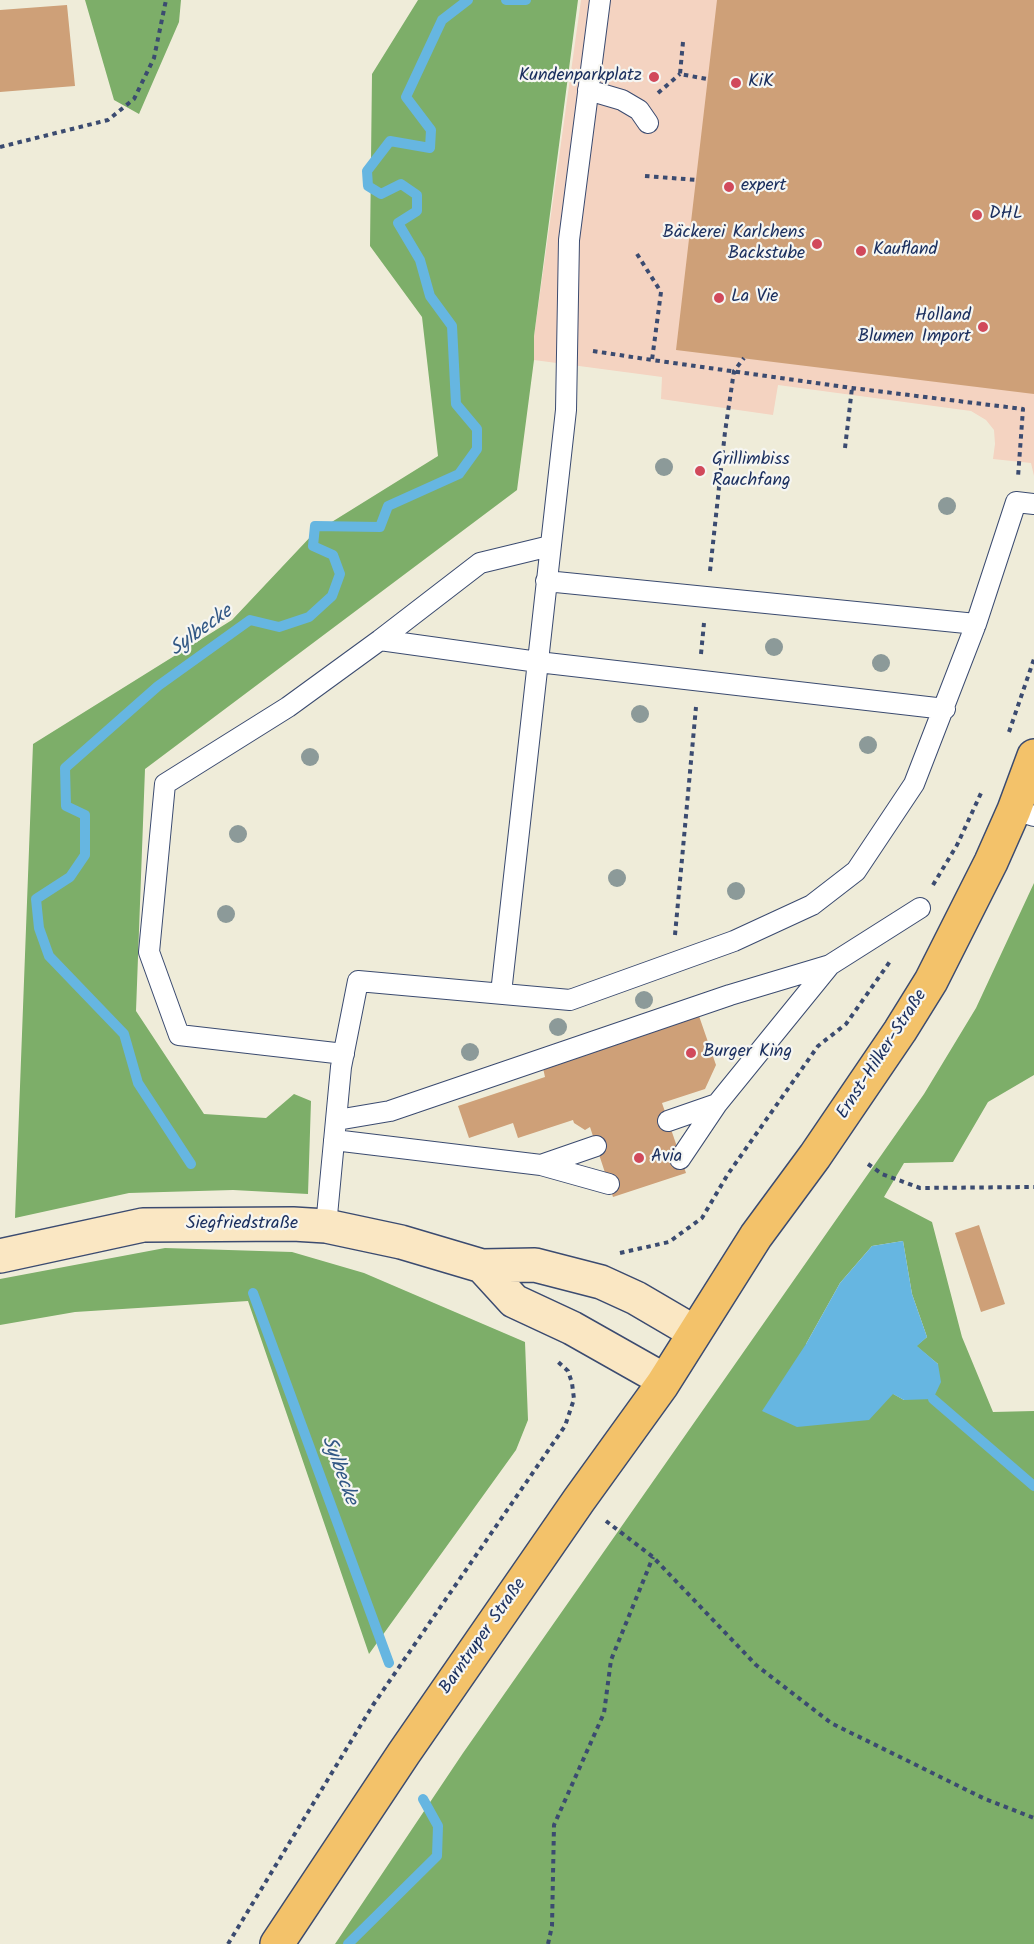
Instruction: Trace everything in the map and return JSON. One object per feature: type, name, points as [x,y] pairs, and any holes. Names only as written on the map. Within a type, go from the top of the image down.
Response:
[{"type":"main road","name":"Ernst-Hilker-Straße","points":[[694,1332],[756,1236],[822,1147],[931,981],[990,862],[1024,813],[1034,756]]},
{"type":"main road","name":"Barntruper Straße","points":[[277,1944],[404,1753],[664,1380],[694,1332]]},
{"type":"street","name":"Siegfriedstraße","points":[[0,1256],[143,1225],[293,1224],[326,1226],[401,1242],[482,1266],[535,1265],[601,1282],[636,1298],[694,1332]]},
{"type":"street","points":[[482,1266],[514,1301],[572,1328],[664,1380]]},
{"type":"lane","points":[[501,993],[566,410],[569,240],[600,0]]},
{"type":"lane","points":[[588,90],[622,100],[639,110],[648,123]]},
{"type":"lane","points":[[326,1226],[344,1054],[358,981],[570,1000],[735,941],[812,905],[856,871],[914,784],[1025,503]]},
{"type":"lane","points":[[344,1054],[179,1035],[149,952],[165,784],[288,707],[480,563],[550,546]]},
{"type":"lane","points":[[546,581],[707,599],[976,624]]},
{"type":"lane","points":[[380,640],[538,662],[945,709]]},
{"type":"lane","points":[[337,1120],[390,1112],[730,994],[830,965],[920,908]]},
{"type":"lane","points":[[680,1159],[717,1104],[830,965]]},
{"type":"lane","points":[[668,1121],[717,1104]]},
{"type":"lane","points":[[334,1140],[541,1165],[609,1184]]},
{"type":"lane","points":[[541,1165],[596,1146]]},
{"type":"path","points":[[0,147],[108,120],[134,99],[154,58],[165,0]]},
{"type":"path","points":[[683,42],[680,74],[707,79]]},
{"type":"path","points":[[645,176],[697,180]]},
{"type":"path","points":[[637,254],[661,292],[652,360]]},
{"type":"path","points":[[567,347],[852,388],[1023,409],[1025,503]]},
{"type":"path","points":[[675,925],[725,432],[734,371],[744,358]]},
{"type":"path","points":[[845,448],[852,388]]},
{"type":"path","points":[[1007,737],[1034,659]]},
{"type":"path","points":[[920,908],[957,845],[982,791]]},
{"type":"path","points":[[620,1253],[669,1242],[702,1218],[728,1174],[818,1046],[846,1024],[894,957]]},
{"type":"path","points":[[868,1164],[882,1174],[920,1188],[1034,1187]]},
{"type":"path","points":[[228,1944],[373,1705],[565,1426],[574,1399],[572,1383],[568,1371],[554,1358]]},
{"type":"path","points":[[625,1535],[653,1557],[756,1665],[831,1723],[985,1799],[1034,1818]]},
{"type":"path","points":[[548,1944],[552,1926],[554,1825],[604,1713],[611,1660],[653,1557]]},
{"type":"shaded area","name":"Kaufland","points":[[581,0],[1034,0],[1034,476],[1031,463],[993,459],[994,430],[986,420],[971,411],[778,385],[773,415],[661,399],[662,377],[534,360],[534,336]]},
{"type":"green space","points":[[85,0],[181,0],[179,22],[139,114],[114,100]]},
{"type":"green space","points":[[418,0],[578,0],[534,336],[534,360],[517,490],[145,769],[136,1011],[204,1114],[266,1118],[294,1094],[311,1101],[308,1194],[233,1190],[129,1193],[15,1218],[33,744],[232,620],[314,533],[438,456],[422,317],[370,246],[372,74]]},
{"type":"green space","points":[[1034,883],[1034,1075],[988,1102],[953,1162],[904,1163],[884,1197],[932,1222],[962,1337],[993,1412],[1034,1411],[1034,1944],[335,1944],[463,1753],[924,1094],[976,1008]],"holes":[[[903,1241],[912,1294],[927,1337],[916,1346],[938,1364],[904,1400],[806,1344],[840,1283],[872,1246]]]},
{"type":"green space","points":[[165,1248],[292,1252],[364,1273],[525,1342],[528,1420],[516,1450],[369,1654],[248,1301],[75,1312],[0,1325],[0,1279]]},
{"type":"water","points":[[903,1241],[912,1294],[927,1337],[917,1346],[938,1364],[941,1382],[933,1399],[904,1400],[893,1394],[869,1420],[797,1427],[762,1411],[806,1344],[840,1283],[872,1246]]},
{"type":"building","name":"Kaufland","points":[[717,0],[1034,0],[1034,394],[676,350]]},
{"type":"building","points":[[67,5],[75,86],[0,92],[0,10]]},
{"type":"building","points":[[699,1016],[716,1065],[705,1089],[662,1103],[686,1173],[613,1197],[590,1127],[585,1130],[573,1120],[518,1138],[513,1123],[469,1138],[458,1106],[545,1077],[543,1068]]},
{"type":"building","points":[[979,1225],[1005,1304],[981,1312],[955,1233]]},
{"type":"waterway","name":"Sylbecke","points":[[191,1164],[138,1083],[124,1034],[49,956],[39,928],[36,899],[70,877],[85,855],[85,815],[66,806],[65,768],[158,686],[250,620],[279,627],[309,617],[332,596],[340,574],[333,555],[313,546],[315,526],[380,527],[388,506],[459,474],[477,449],[477,429],[456,404],[452,326],[430,296],[420,260],[398,223],[417,211],[417,195],[401,184],[381,194],[368,186],[367,171],[390,141],[430,148],[431,130],[406,97],[442,20],[468,0]]},
{"type":"waterway","name":"Sylbecke","points":[[506,0],[526,0]]},
{"type":"waterway","name":"Sylbecke","points":[[253,1293],[389,1663]]},
{"type":"waterway","points":[[933,1399],[1034,1486]]},
{"type":"waterway","name":"Sylbecke","points":[[348,1944],[437,1856],[438,1826],[423,1799]]},
{"type":"place","name":"Kundenparkplatz","points":[[654,77]]},
{"type":"place","name":"KiK","points":[[736,83]]},
{"type":"place","name":"expert","points":[[729,187]]},
{"type":"place","name":"DHL","points":[[977,215]]},
{"type":"place","name":"Bäckerei Karlchens Backstube","points":[[817,244]]},
{"type":"place","name":"Kaufland","points":[[861,251]]},
{"type":"place","name":"La Vie","points":[[719,298]]},
{"type":"place","name":"Holland Blumen Import","points":[[983,327]]},
{"type":"place","name":"Grillimbiss Rauchfang","points":[[700,471]]},
{"type":"place","name":"Burger King","points":[[691,1053]]},
{"type":"place","name":"Avia","points":[[639,1158]]}]
